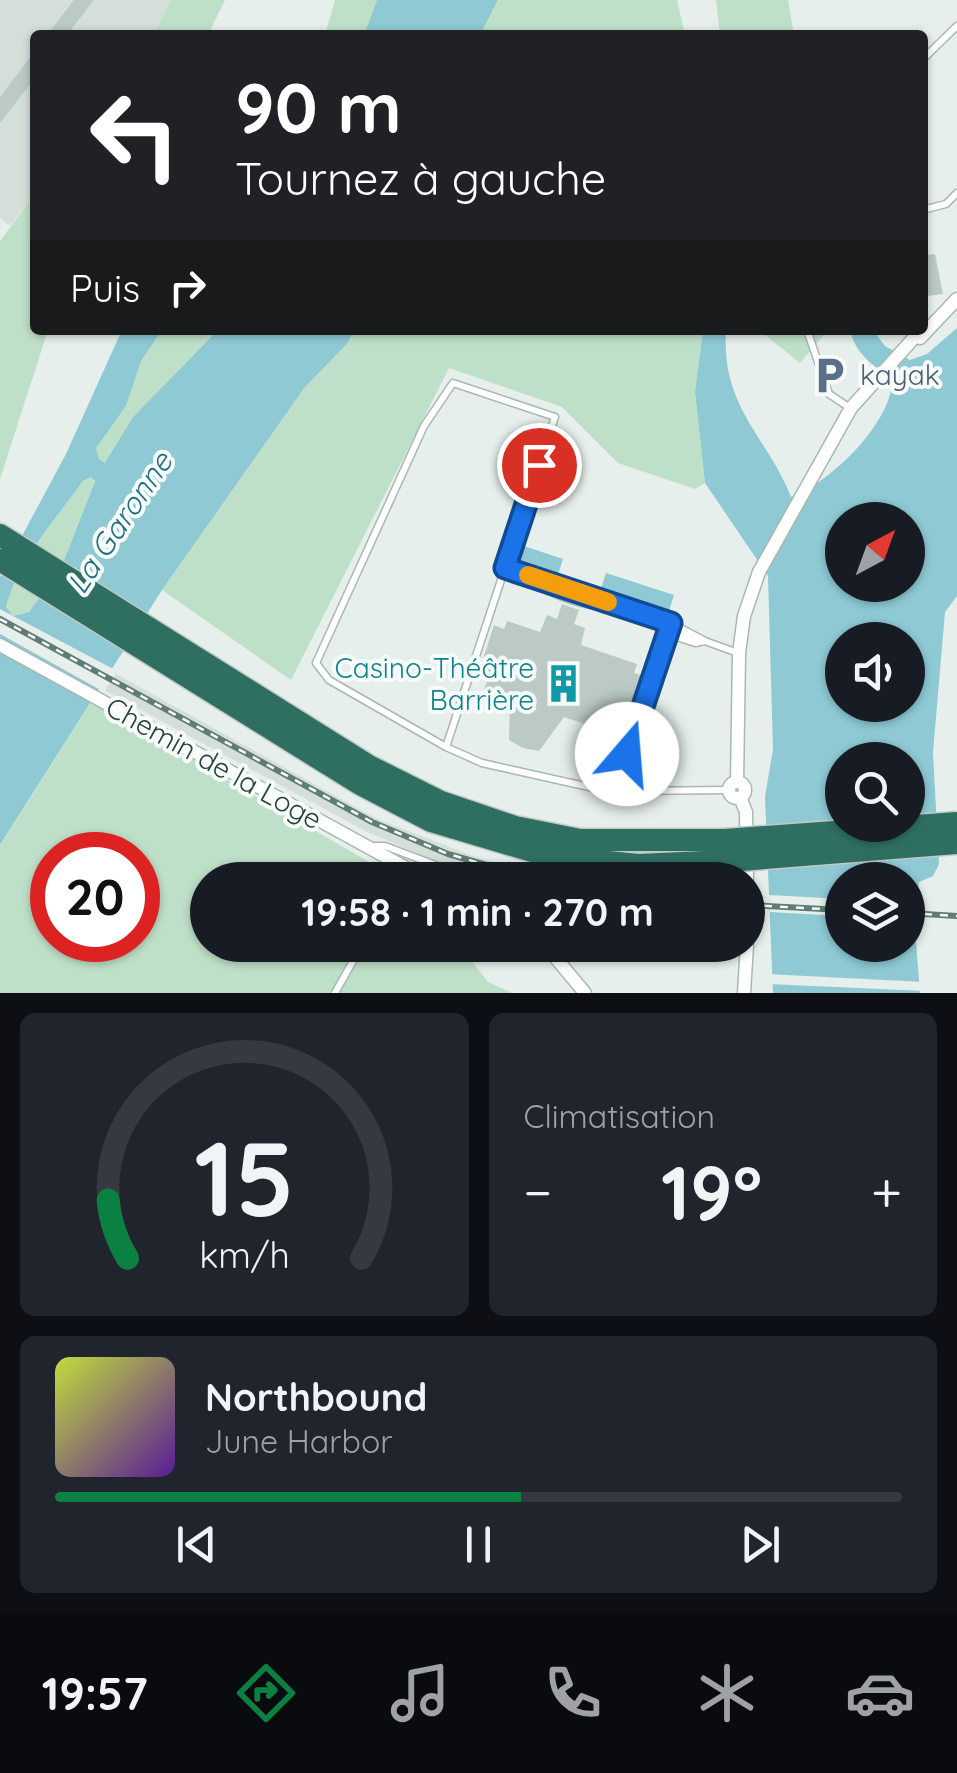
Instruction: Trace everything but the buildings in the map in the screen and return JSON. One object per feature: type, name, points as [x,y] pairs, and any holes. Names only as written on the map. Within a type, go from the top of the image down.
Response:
[{"type":"highway","points":[[0,535],[292,729],[395,803],[444,826],[511,848],[609,864],[957,822]]},
{"type":"highway","points":[[0,560],[292,729]]},
{"type":"highway","points":[[726,851],[957,844]]},
{"type":"street","points":[[928,322],[957,288]]},
{"type":"street","points":[[928,326],[957,298]]},
{"type":"street","points":[[908,346],[917,335]]},
{"type":"street","points":[[746,862],[746,812],[735,789],[739,653],[744,616],[759,572],[851,408],[919,335]]},
{"type":"street","points":[[824,456],[877,378]]},
{"type":"street","name":"Chemin de la Loge","points":[[0,644],[391,862]]},
{"type":"street","points":[[559,962],[585,993]]},
{"type":"street","points":[[744,993],[746,962]]},
{"type":"lane","points":[[928,54],[957,26]]},
{"type":"lane","points":[[928,209],[943,206],[957,193]]},
{"type":"lane","points":[[809,335],[829,394],[851,408]]},
{"type":"lane","points":[[446,747],[556,417],[454,383],[424,426],[316,663],[328,680],[446,747],[482,763],[606,791],[615,786],[669,628]]},
{"type":"lane","points":[[504,570],[739,653]]},
{"type":"lane","points":[[615,786],[635,791],[735,789]]},
{"type":"lane","points":[[368,851],[375,844],[427,862]]},
{"type":"lane","points":[[334,993],[352,962]]},
{"type":"shaded area","points":[[0,0],[171,0],[156,30],[30,30],[30,200],[10,226],[0,218]]},
{"type":"shaded area","points":[[0,609],[375,818],[495,862],[439,862],[369,833],[0,634]]},
{"type":"green space","points":[[171,0],[225,0],[210,30],[156,30]]},
{"type":"green space","points":[[335,0],[377,0],[366,30],[326,30]]},
{"type":"green space","points":[[498,0],[677,0],[684,30],[483,30]]},
{"type":"green space","points":[[716,0],[788,0],[793,30],[719,30]]},
{"type":"green space","points":[[30,201],[30,335],[46,335],[0,479],[0,241]]},
{"type":"green space","points":[[159,335],[213,335],[133,417],[106,463],[99,460],[95,448],[126,406],[141,361]]},
{"type":"green space","points":[[352,335],[702,335],[695,392],[705,483],[695,489],[618,463],[562,407],[449,368],[291,680],[162,590],[305,387]]},
{"type":"green space","points":[[765,335],[824,335],[800,363]]},
{"type":"green space","points":[[91,477],[95,480],[61,568],[29,612],[13,616],[6,607],[29,556],[83,481]]},
{"type":"green space","points":[[92,701],[369,862],[190,862],[190,962],[472,962],[488,982],[512,993],[0,993],[0,846]]},
{"type":"water","points":[[377,0],[498,0],[483,30],[366,30]]},
{"type":"water","points":[[957,328],[957,596],[945,612],[933,752],[939,864],[933,876],[925,879],[925,862],[825,862],[825,962],[918,962],[920,993],[773,993],[765,797],[773,749],[768,576],[705,483],[695,392],[702,335],[726,335],[726,357],[738,401],[791,497],[823,479],[856,449],[871,432],[890,396],[892,379],[860,352],[851,335],[877,335],[885,346],[910,360],[927,354]]},
{"type":"water","name":"La Garonne","points":[[120,335],[159,335],[141,361],[126,406],[96,448],[99,459],[105,463],[133,417],[213,335],[352,335],[305,387],[162,590],[0,845],[0,577],[66,454]],"holes":[[[91,477],[95,481],[61,568],[29,612],[13,616],[6,607],[29,556],[83,481]]]},
{"type":"water","points":[[518,544],[563,559],[556,581],[511,566]]},
{"type":"water","points":[[606,573],[674,595],[667,617],[599,595]]},
{"type":"pier","points":[[0,609],[117,671],[104,692],[0,634]]},
{"type":"pier","points":[[769,895],[825,898],[825,915],[770,912]]},
{"type":"pier","points":[[767,974],[924,982],[925,991],[768,984]]},
{"type":"railway","points":[[0,619],[372,822],[476,862]]},
{"type":"railway","points":[[765,906],[825,909]]},
{"type":"railway","points":[[925,914],[957,916]]},
{"type":"slow traffic","points":[[528,575],[608,602]]},
{"type":"place","name":"kayak","points":[[830,375]]},
{"type":"place","name":"Casino-Théâtre Barrière","points":[[564,684]]},
{"type":"route","points":[[539,465],[505,568],[671,623],[627,754]]}]
